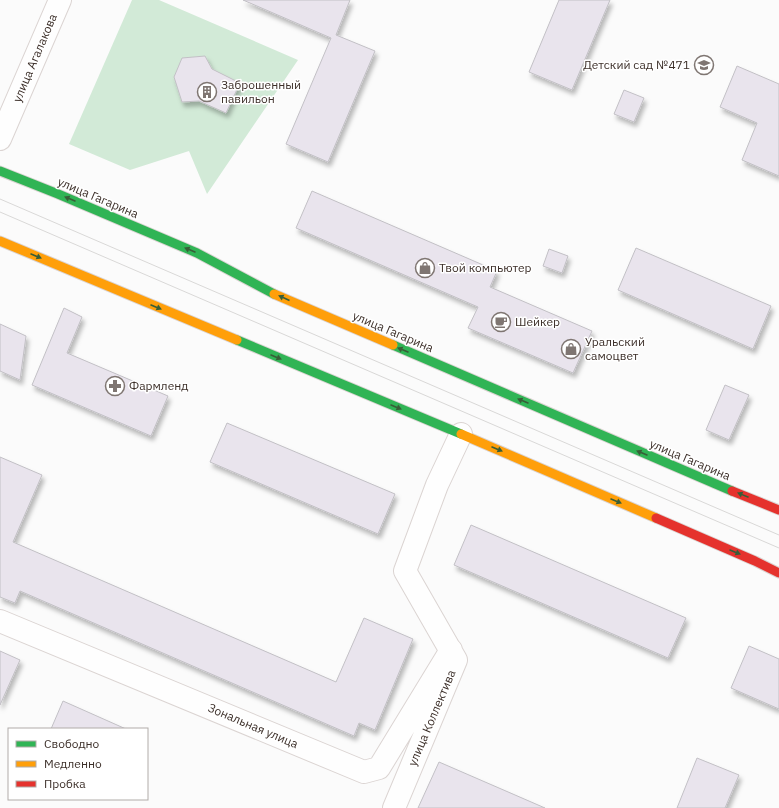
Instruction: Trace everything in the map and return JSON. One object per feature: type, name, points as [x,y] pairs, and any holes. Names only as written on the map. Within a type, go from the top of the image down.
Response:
[{"type":"main road","name":"улица Гагарина","points":[[0,171],[197,253],[278,296],[779,510]]},
{"type":"main road","points":[[0,241],[461,434],[748,558],[779,573]]},
{"type":"street","name":"улица Агалакова","points":[[0,139],[60,0]]},
{"type":"street","name":"улица Коллектива","points":[[394,808],[456,660],[405,570],[437,485],[461,434]]},
{"type":"street","name":"Зональная улица","points":[[0,621],[364,772],[379,768],[451,650]]},
{"type":"green space","points":[[132,0],[159,0],[298,60],[207,194],[189,151],[130,170],[69,144]]},
{"type":"building","points":[[243,0],[350,0],[336,35],[375,51],[328,162],[286,144],[331,38]]},
{"type":"building","points":[[559,0],[610,0],[572,90],[529,72]]},
{"type":"building","name":"Заброшенный павильон","points":[[205,56],[212,69],[240,83],[226,113],[199,101],[182,102],[174,77],[182,58]]},
{"type":"building","points":[[737,66],[779,84],[779,176],[742,160],[757,123],[720,107]]},
{"type":"building","points":[[624,90],[644,98],[634,122],[614,114]]},
{"type":"building","points":[[312,191],[497,271],[490,287],[592,331],[573,373],[468,328],[478,307],[296,228]]},
{"type":"building","points":[[636,248],[771,306],[753,349],[618,290]]},
{"type":"building","points":[[549,249],[568,256],[562,273],[543,266]]},
{"type":"building","points":[[64,308],[82,317],[67,353],[168,396],[151,436],[32,385]]},
{"type":"building","points":[[0,324],[26,336],[20,380],[0,371]]},
{"type":"building","points":[[725,385],[749,395],[729,440],[706,430]]},
{"type":"building","points":[[227,423],[395,494],[378,534],[210,462]]},
{"type":"building","points":[[0,457],[42,475],[13,542],[336,682],[364,618],[413,639],[375,730],[359,723],[354,736],[20,591],[15,603],[0,597]]},
{"type":"building","points":[[471,525],[686,618],[668,658],[454,565]]},
{"type":"building","points":[[749,646],[779,659],[779,709],[731,688]]},
{"type":"building","points":[[0,651],[20,660],[0,705]]},
{"type":"building","points":[[63,701],[124,728],[51,728]]},
{"type":"building","points":[[697,758],[739,775],[725,808],[677,808]]},
{"type":"building","points":[[439,762],[545,808],[418,808]]},
{"type":"tram line","points":[[0,199],[779,535]]},
{"type":"tram line","points":[[0,212],[779,548]]},
{"type":"traffic: fast","points":[[0,171],[197,253],[274,294]]},
{"type":"traffic: fast","points":[[237,340],[461,434]]},
{"type":"traffic: fast","points":[[393,345],[732,491]]},
{"type":"traffic: slow","points":[[0,241],[237,340]]},
{"type":"traffic: slow","points":[[274,294],[393,345]]},
{"type":"traffic: slow","points":[[461,434],[656,518]]},
{"type":"traffic: jam","points":[[732,491],[779,510]]},
{"type":"traffic: jam","points":[[656,518],[779,573]]},
{"type":"place","name":"Детский сад №471","points":[[704,65]]},
{"type":"place","name":"Заброшенный павильон","points":[[207,92]]},
{"type":"place","name":"Твой компьютер","points":[[425,268]]},
{"type":"place","name":"Шейкер","points":[[501,322]]},
{"type":"place","name":"Уральский самоцвет","points":[[571,349]]},
{"type":"place","name":"Фармленд","points":[[115,386]]}]
